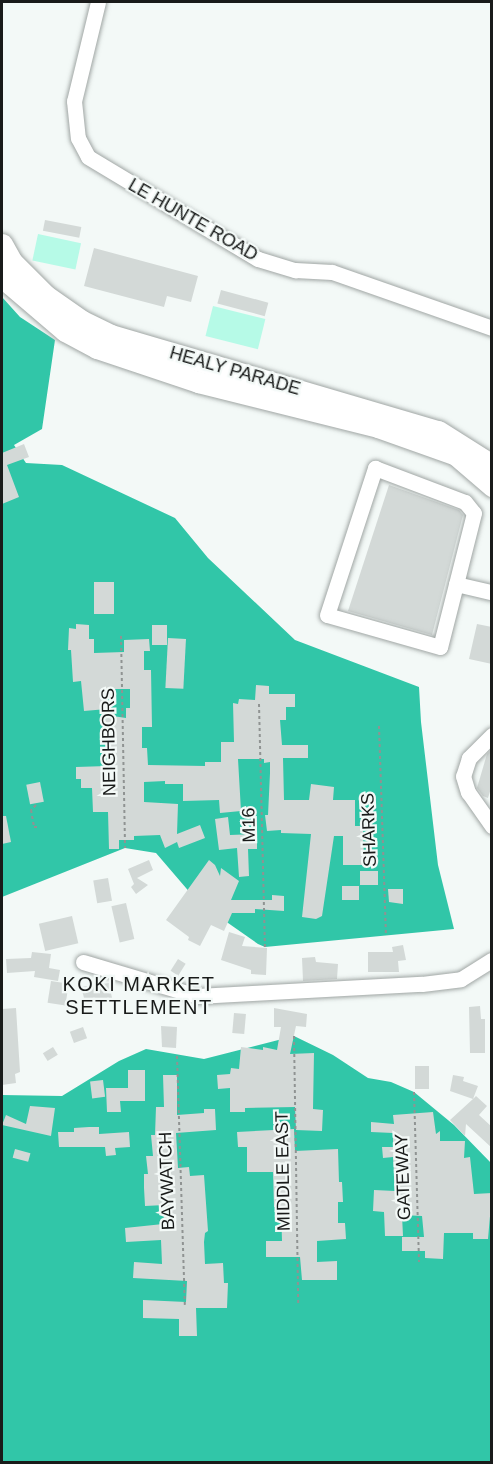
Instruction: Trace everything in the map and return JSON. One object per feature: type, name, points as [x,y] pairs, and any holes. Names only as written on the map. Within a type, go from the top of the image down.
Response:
[{"type":"highway","name":"HEALY PARADE","points":[[2,244],[12,262],[45,295],[82,321],[111,335],[438,431],[492,465]]},
{"type":"highway","name":"HEALY PARADE","points":[[2,274],[10,284],[65,331],[97,348],[198,382],[378,427],[456,455],[473,467],[492,486]]},
{"type":"street","name":"LE HUNTE ROAD","points":[[98,2],[74,100],[78,138],[88,157],[258,259],[295,270],[333,272],[492,328]]},
{"type":"street","points":[[375,468],[465,502],[474,513],[456,584],[440,647],[327,615],[375,468]]},
{"type":"street","points":[[456,584],[492,592]]},
{"type":"street","points":[[492,735],[469,758],[463,776],[468,792],[492,826]]},
{"type":"street","points":[[83,962],[196,996],[422,984],[461,979],[492,960]]},
{"type":"path","name":"NEIGHBORS","points":[[121,636],[125,848]]},
{"type":"path","name":"M16","points":[[259,704],[265,947]]},
{"type":"path","name":"SHARKS","points":[[379,726],[386,934]]},
{"type":"path","points":[[36,805],[31,810],[34,827],[38,827]]},
{"type":"path","name":"MIDDLE EAST","points":[[294,1036],[298,1305]]},
{"type":"path","name":"BAYWATCH","points":[[177,1056],[184,1305]]},
{"type":"path","name":"GATEWAY","points":[[414,1092],[419,1262]]},
{"type":"shaded area","points":[[38,234],[81,243],[75,270],[32,260]]},
{"type":"shaded area","points":[[2,297],[20,317],[55,340],[42,429],[14,445],[26,463],[62,465],[175,518],[208,558],[295,640],[419,687],[438,865],[454,929],[265,947],[198,902],[156,853],[125,848],[2,897]]},
{"type":"shaded area","points":[[213,306],[265,319],[258,349],[206,336]]},
{"type":"shaded area","points":[[294,1036],[333,1055],[368,1078],[391,1082],[414,1092],[454,1125],[491,1163],[491,1462],[2,1462],[2,1095],[62,1096],[119,1061],[146,1049],[204,1059]]},
{"type":"building","points":[[45,220],[81,227],[79,238],[43,231]]},
{"type":"building","points":[[94,248],[198,276],[191,302],[167,296],[164,307],[84,286]]},
{"type":"building","points":[[221,290],[268,303],[265,316],[217,304]]},
{"type":"building","points":[[24,444],[29,457],[7,465],[19,497],[2,504],[2,453]]},
{"type":"building","points":[[389,485],[459,510],[463,515],[432,635],[348,611]]},
{"type":"building","points":[[94,582],[114,582],[114,614],[94,614]]},
{"type":"building","points":[[76,624],[89,625],[89,639],[94,639],[94,653],[124,652],[124,640],[149,639],[150,651],[144,651],[144,670],[151,670],[152,727],[142,727],[142,748],[147,748],[148,765],[205,766],[205,762],[221,762],[221,742],[234,742],[233,703],[238,704],[239,699],[255,700],[256,685],[269,686],[269,694],[295,694],[295,707],[286,707],[286,720],[280,720],[282,745],[308,745],[308,758],[283,758],[284,800],[309,800],[311,784],[334,787],[333,800],[355,800],[355,826],[363,826],[364,865],[343,865],[343,836],[334,836],[322,916],[316,919],[302,917],[311,834],[281,833],[281,830],[267,831],[265,815],[268,815],[270,762],[264,763],[264,759],[238,759],[241,811],[220,813],[219,800],[183,801],[183,784],[165,784],[165,781],[144,782],[144,802],[178,804],[177,834],[200,825],[205,838],[179,848],[177,842],[165,848],[160,835],[134,836],[134,840],[119,840],[119,849],[109,849],[108,812],[93,812],[92,788],[81,788],[81,779],[76,779],[76,767],[107,766],[106,744],[100,744],[100,732],[103,732],[106,715],[126,718],[126,708],[130,708],[130,689],[105,689],[107,709],[84,711],[81,681],[73,682],[71,650],[68,650],[69,628],[76,629]]},
{"type":"building","points":[[477,624],[492,627],[492,664],[469,659]]},
{"type":"building","points":[[152,625],[167,625],[167,645],[152,645]]},
{"type":"building","points":[[168,638],[186,639],[183,689],[165,688]]},
{"type":"building","points":[[492,749],[492,785],[488,798],[483,796],[477,788],[487,754]]},
{"type":"building","points":[[40,782],[44,802],[30,804],[26,785]]},
{"type":"building","points":[[2,816],[6,816],[11,842],[2,844]]},
{"type":"building","points":[[228,817],[230,835],[257,834],[257,849],[248,849],[249,876],[239,877],[237,848],[219,850],[215,819]]},
{"type":"building","points":[[149,860],[153,870],[137,878],[148,885],[136,894],[131,887],[134,884],[128,869]]},
{"type":"building","points":[[209,860],[215,865],[220,876],[221,868],[239,881],[231,900],[272,900],[272,895],[284,896],[284,911],[255,909],[255,913],[232,913],[224,931],[211,925],[200,946],[188,940],[189,937],[166,920]]},
{"type":"building","points":[[360,871],[378,871],[378,885],[360,885]]},
{"type":"building","points":[[108,878],[112,901],[97,903],[93,881]]},
{"type":"building","points":[[342,886],[359,886],[359,900],[342,900]]},
{"type":"building","points":[[388,889],[403,889],[403,904],[389,902]]},
{"type":"building","points":[[126,903],[134,939],[120,942],[111,906]]},
{"type":"building","points":[[72,916],[78,943],[45,951],[39,924]]},
{"type":"building","points":[[229,932],[245,937],[242,946],[267,948],[266,975],[251,974],[251,970],[221,960]]},
{"type":"building","points":[[403,945],[406,960],[398,961],[399,972],[368,972],[368,952],[393,952],[392,947]]},
{"type":"building","points":[[32,952],[51,954],[49,968],[60,970],[58,981],[34,977],[35,971],[7,973],[6,959],[31,958]]},
{"type":"building","points":[[315,957],[316,962],[338,964],[337,979],[303,981],[302,958]]},
{"type":"building","points":[[178,959],[186,964],[178,976],[171,971]]},
{"type":"building","points":[[51,981],[69,984],[65,1006],[48,1003]]},
{"type":"building","points":[[109,983],[112,998],[86,1005],[81,987]]},
{"type":"building","points":[[480,1006],[481,1019],[485,1019],[485,1053],[470,1053],[469,1007]]},
{"type":"building","points":[[16,1008],[20,1072],[15,1074],[16,1083],[2,1085],[2,1009]]},
{"type":"building","points":[[274,1008],[307,1014],[306,1027],[296,1026],[290,1054],[314,1053],[313,1109],[323,1110],[322,1131],[296,1130],[295,1107],[245,1108],[245,1112],[230,1112],[230,1088],[218,1089],[217,1075],[230,1074],[231,1068],[239,1069],[241,1047],[263,1050],[263,1047],[277,1050],[281,1027],[274,1027]]},
{"type":"building","points":[[234,1013],[246,1014],[244,1034],[232,1033]]},
{"type":"building","points":[[161,1026],[177,1027],[176,1048],[162,1047]]},
{"type":"building","points":[[83,1027],[87,1038],[74,1043],[70,1032]]},
{"type":"building","points":[[53,1047],[58,1055],[48,1061],[43,1053]]},
{"type":"building","points":[[415,1066],[429,1066],[429,1089],[415,1089]]},
{"type":"building","points":[[128,1070],[145,1070],[145,1101],[120,1101],[121,1112],[107,1112],[106,1088],[128,1088]]},
{"type":"building","points":[[163,1075],[177,1075],[177,1115],[204,1113],[204,1109],[215,1109],[216,1130],[176,1133],[178,1168],[189,1167],[190,1176],[204,1175],[208,1231],[205,1233],[204,1242],[205,1264],[223,1263],[224,1283],[228,1283],[227,1308],[196,1308],[197,1336],[179,1336],[179,1319],[143,1318],[143,1300],[186,1302],[187,1281],[133,1278],[134,1262],[162,1264],[161,1240],[126,1242],[125,1228],[163,1224],[165,1205],[145,1206],[144,1174],[148,1174],[146,1156],[153,1156],[151,1135],[155,1135],[156,1107],[164,1107]]},
{"type":"building","points":[[453,1075],[464,1077],[463,1081],[478,1086],[473,1099],[450,1091]]},
{"type":"building","points":[[103,1080],[105,1097],[92,1098],[90,1082]]},
{"type":"building","points":[[476,1096],[487,1106],[479,1115],[492,1127],[492,1148],[466,1124],[465,1136],[450,1120]]},
{"type":"building","points":[[30,1106],[55,1108],[51,1136],[2,1125],[6,1115],[26,1124]]},
{"type":"building","points":[[433,1112],[436,1134],[440,1131],[440,1141],[465,1141],[464,1158],[470,1157],[474,1194],[492,1193],[488,1239],[473,1239],[473,1233],[444,1233],[443,1259],[425,1258],[425,1251],[402,1251],[402,1237],[424,1237],[422,1216],[402,1215],[403,1236],[385,1236],[384,1212],[373,1211],[374,1190],[395,1191],[393,1157],[383,1158],[382,1147],[393,1147],[393,1133],[371,1132],[371,1122],[394,1124],[393,1115]]},
{"type":"building","points":[[99,1127],[99,1134],[129,1132],[130,1147],[115,1148],[116,1155],[106,1156],[105,1147],[59,1147],[58,1132],[74,1132],[74,1128]]},
{"type":"building","points":[[294,1129],[295,1151],[338,1149],[339,1182],[342,1182],[343,1202],[338,1202],[338,1223],[345,1223],[346,1239],[317,1241],[317,1262],[337,1261],[337,1280],[302,1280],[300,1257],[266,1257],[266,1241],[282,1241],[281,1207],[274,1207],[273,1172],[247,1172],[247,1147],[238,1147],[237,1132]]},
{"type":"building","points":[[15,1149],[30,1153],[28,1162],[13,1158]]},
{"type":"district","name":"KOKI MARKET SETTLEMENT","points":[[139,996]]}]
